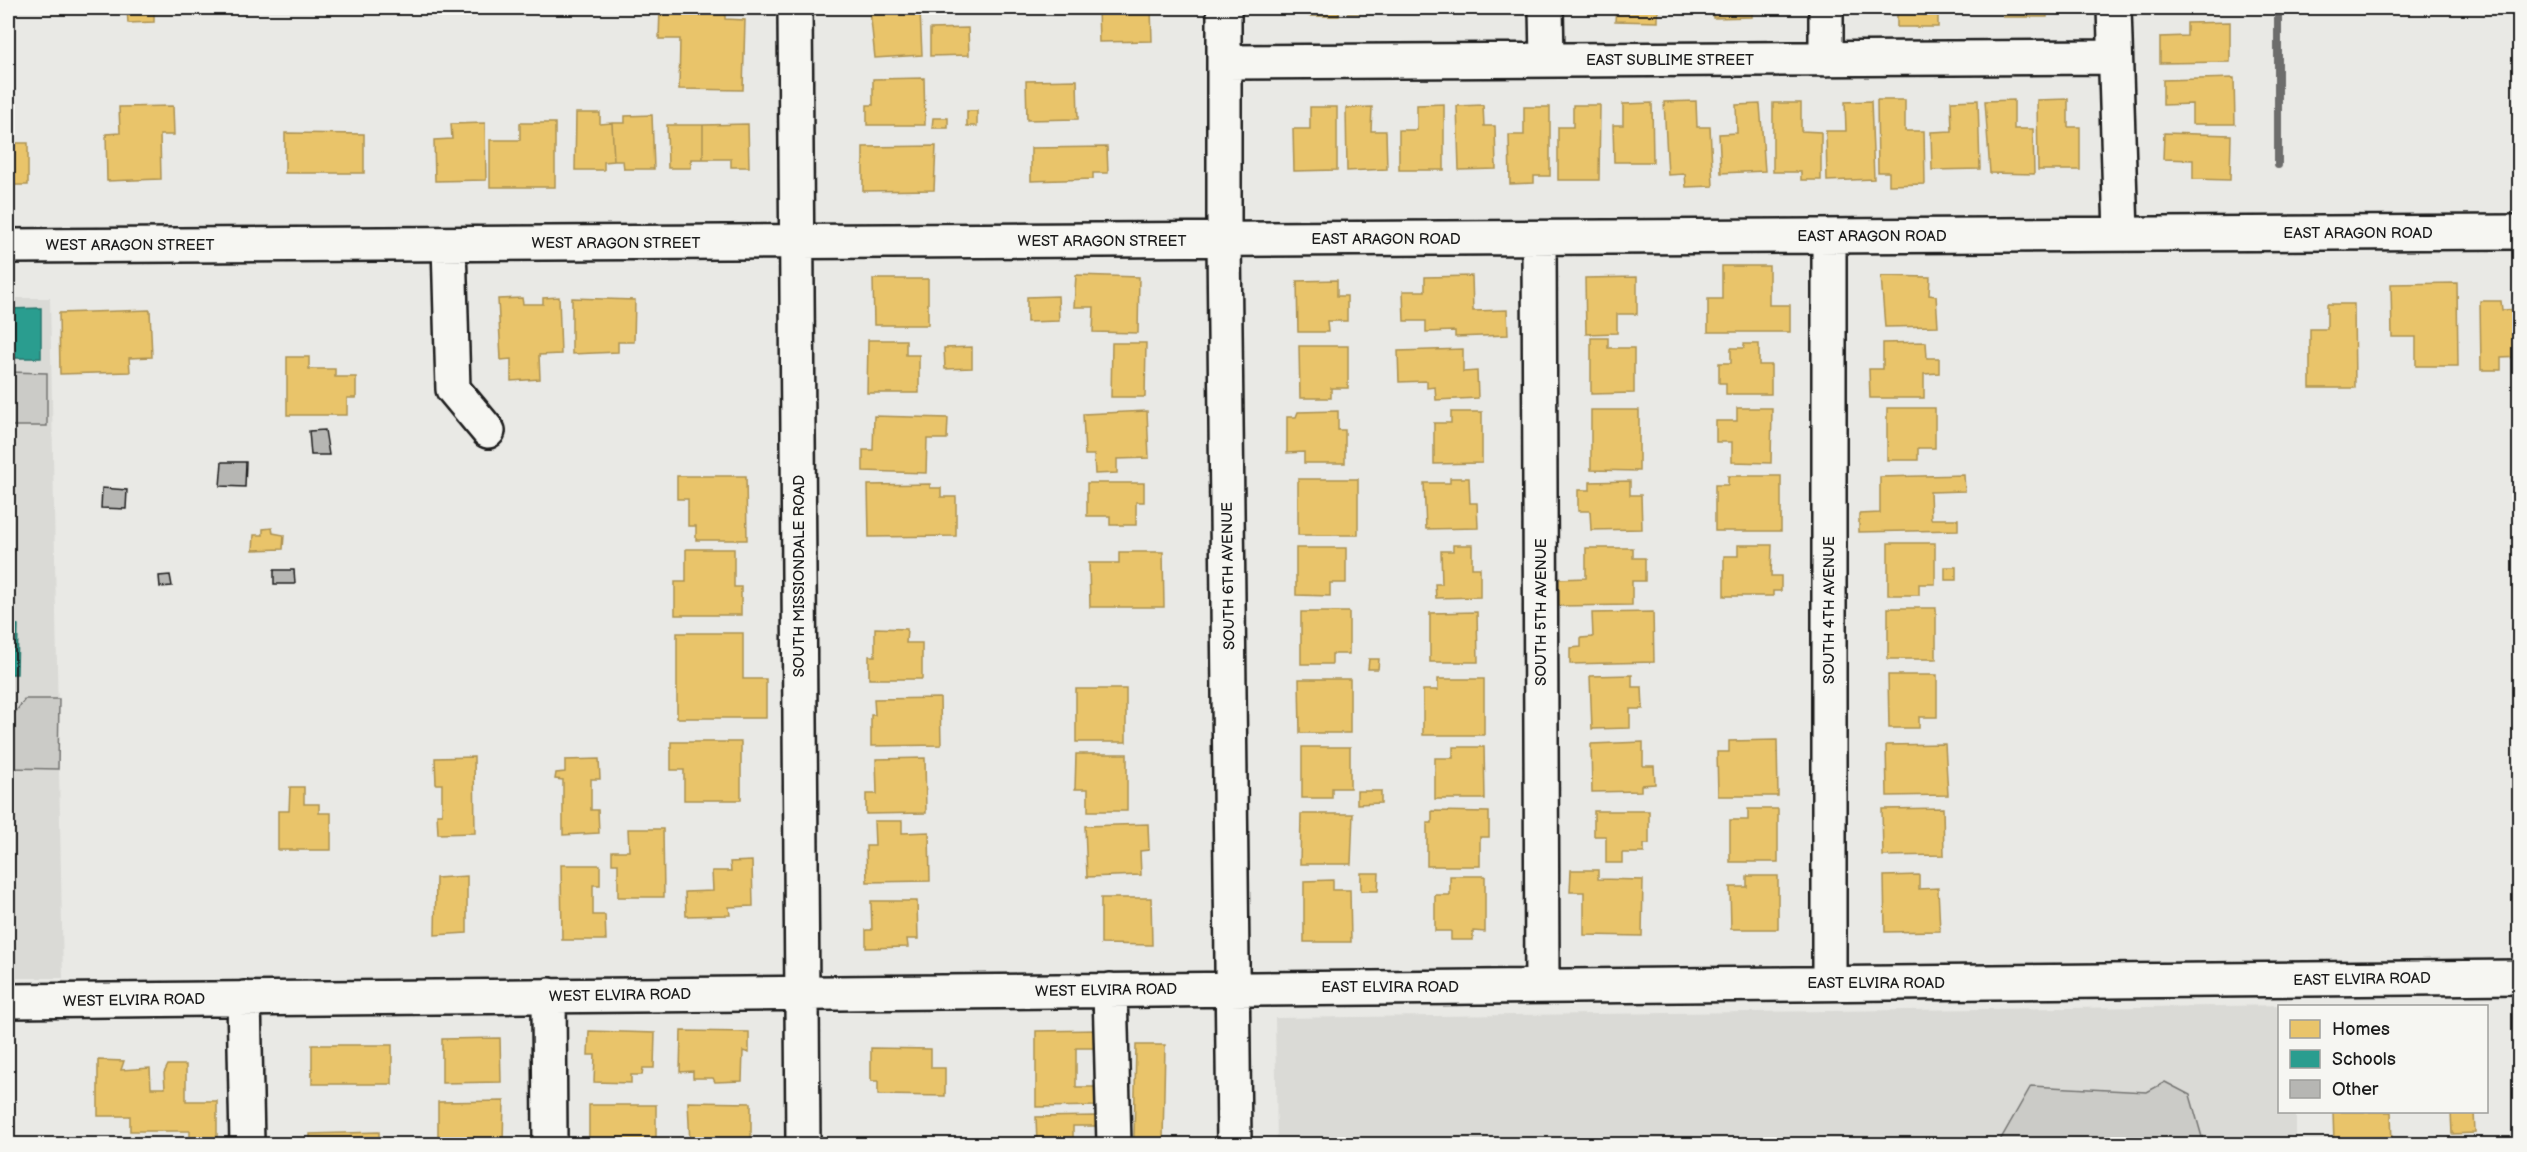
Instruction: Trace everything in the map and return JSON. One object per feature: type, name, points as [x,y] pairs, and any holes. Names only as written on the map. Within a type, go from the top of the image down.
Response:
[{"type":"street","name":"SOUTH MISSIONDALE ROAD","points":[[795,8],[803,1144]]},
{"type":"street","name":"SOUTH 6TH AVENUE","points":[[1224,8],[1224,241],[1234,1144]]},
{"type":"street","points":[[1546,8],[1547,60]]},
{"type":"street","points":[[1826,8],[1826,59]]},
{"type":"street","points":[[2114,8],[2121,234]]},
{"type":"street","name":"EAST SUBLIME STREET","points":[[1224,62],[2115,57]]},
{"type":"street","name":"EAST ARAGON ROAD","points":[[1224,241],[2520,232]]},
{"type":"street","name":"SOUTH 4TH AVENUE","points":[[1829,237],[1829,983]]},
{"type":"street","name":"SOUTH 5TH AVENUE","points":[[1539,238],[1542,986]]},
{"type":"street","name":"WEST ARAGON STREET","points":[[8,246],[1224,241]]},
{"type":"street","points":[[449,244],[453,389],[488,431]]},
{"type":"street","name":"EAST ELVIRA ROAD","points":[[1233,989],[2520,977]]},
{"type":"street","name":"WEST ELVIRA ROAD","points":[[8,1001],[1233,989]]},
{"type":"street","points":[[1110,990],[1114,1144]]},
{"type":"street","points":[[549,996],[550,1144]]},
{"type":"street","points":[[244,998],[247,1144]]},
{"type":"shaded area","points":[[8,298],[50,298],[63,978],[8,978]]},
{"type":"shaded area","points":[[8,372],[47,373],[47,426],[8,426]]},
{"type":"shaded area","points":[[25,699],[59,699],[58,769],[8,768],[8,722]]},
{"type":"shaded area","points":[[2278,1005],[2278,1113],[2296,1113],[2296,1144],[1277,1144],[1275,1018]]},
{"type":"shaded area","points":[[2165,1082],[2190,1095],[2204,1144],[1998,1144],[2031,1086],[2147,1092]]},
{"type":"building: Homes","points":[[116,8],[185,8],[185,13],[154,13],[154,22],[128,23],[127,9]]},
{"type":"building: Homes","points":[[660,8],[725,8],[725,19],[745,20],[743,90],[679,89],[680,39],[659,39]]},
{"type":"building: Homes","points":[[1098,8],[1151,8],[1152,41],[1099,42]]},
{"type":"building: Homes","points":[[1309,8],[1339,8],[1339,16],[1309,16]]},
{"type":"building: Homes","points":[[1348,8],[1374,8],[1375,13],[1348,13]]},
{"type":"building: Homes","points":[[1589,8],[1658,8],[1658,22],[1615,21],[1616,9]]},
{"type":"building: Homes","points":[[1713,8],[1752,8],[1752,17],[1713,18]]},
{"type":"building: Homes","points":[[1897,8],[1938,8],[1938,27],[1897,27]]},
{"type":"building: Homes","points":[[2003,8],[2047,8],[2047,17],[2003,17]]},
{"type":"building: Homes","points":[[870,10],[920,11],[922,55],[875,58]]},
{"type":"building: Homes","points":[[2230,22],[2230,62],[2160,63],[2160,37],[2187,36],[2187,23]]},
{"type":"building: Homes","points":[[968,28],[969,55],[930,56],[930,29]]},
{"type":"building: Homes","points":[[924,78],[925,125],[867,125],[867,105],[873,105],[873,79]]},
{"type":"building: Homes","points":[[2234,78],[2235,124],[2192,124],[2192,104],[2163,105],[2163,80]]},
{"type":"building: Homes","points":[[1077,80],[1078,119],[1027,120],[1026,81]]},
{"type":"building: Homes","points":[[2068,99],[2068,127],[2080,127],[2080,170],[2038,170],[2037,100]]},
{"type":"building: Homes","points":[[1877,100],[1905,100],[1905,131],[1924,131],[1925,184],[1889,185],[1889,172],[1878,172]]},
{"type":"building: Homes","points":[[1978,100],[1980,169],[1932,170],[1931,132],[1952,131],[1951,101]]},
{"type":"building: Homes","points":[[2014,100],[2014,129],[2033,129],[2034,174],[1990,173],[1985,101]]},
{"type":"building: Homes","points":[[1696,101],[1697,127],[1710,127],[1713,186],[1686,187],[1685,174],[1668,175],[1664,102]]},
{"type":"building: Homes","points":[[1871,101],[1874,179],[1827,181],[1826,131],[1846,131],[1845,102]]},
{"type":"building: Homes","points":[[1652,103],[1653,162],[1614,162],[1613,125],[1623,125],[1623,104]]},
{"type":"building: Homes","points":[[1773,103],[1801,103],[1801,131],[1821,132],[1821,180],[1801,180],[1801,172],[1773,172]]},
{"type":"building: Homes","points":[[1444,104],[1444,170],[1399,170],[1399,130],[1417,130],[1417,105]]},
{"type":"building: Homes","points":[[1760,104],[1765,171],[1721,173],[1719,134],[1737,133],[1736,105]]},
{"type":"building: Homes","points":[[1483,105],[1484,126],[1495,126],[1496,169],[1459,170],[1457,106]]},
{"type":"building: Homes","points":[[1573,105],[1600,105],[1599,180],[1558,180],[1558,127],[1573,127]]},
{"type":"building: Homes","points":[[173,106],[174,135],[160,135],[161,179],[107,181],[106,134],[120,133],[119,107]]},
{"type":"building: Homes","points":[[1310,107],[1337,107],[1337,170],[1294,171],[1293,129],[1310,129]]},
{"type":"building: Homes","points":[[1372,107],[1371,131],[1386,131],[1387,169],[1347,171],[1346,108]]},
{"type":"building: Homes","points":[[1524,107],[1550,107],[1550,176],[1534,176],[1534,183],[1510,184],[1509,135],[1524,135]]},
{"type":"building: Homes","points":[[967,111],[977,111],[977,126],[967,126]]},
{"type":"building: Homes","points":[[576,113],[600,113],[600,124],[612,123],[614,161],[604,162],[604,170],[575,170]]},
{"type":"building: Homes","points":[[652,115],[654,169],[624,169],[623,161],[614,161],[612,123],[625,123],[625,116]]},
{"type":"building: Homes","points":[[933,118],[948,118],[948,128],[932,128]]},
{"type":"building: Homes","points":[[485,123],[486,180],[435,181],[434,140],[452,139],[451,124]]},
{"type":"building: Homes","points":[[520,123],[555,123],[555,187],[490,187],[490,140],[520,140]]},
{"type":"building: Homes","points":[[748,124],[749,167],[731,167],[731,159],[703,159],[703,125]]},
{"type":"building: Homes","points":[[667,125],[703,125],[703,159],[691,159],[691,168],[668,168]]},
{"type":"building: Homes","points":[[285,133],[364,134],[364,173],[285,173]]},
{"type":"building: Homes","points":[[2164,133],[2231,135],[2230,180],[2193,179],[2193,160],[2163,159]]},
{"type":"building: Homes","points":[[8,143],[28,143],[28,185],[8,185]]},
{"type":"building: Homes","points":[[936,146],[934,190],[863,191],[863,147]]},
{"type":"building: Homes","points":[[1107,147],[1108,173],[1093,173],[1093,179],[1031,181],[1031,148]]},
{"type":"building: Homes","points":[[1722,266],[1769,266],[1769,305],[1790,305],[1790,332],[1708,332],[1708,299],[1722,299]]},
{"type":"building: Homes","points":[[1076,275],[1139,277],[1138,333],[1093,332],[1094,307],[1074,307]]},
{"type":"building: Homes","points":[[1472,276],[1473,311],[1507,310],[1508,335],[1455,337],[1455,331],[1426,332],[1426,321],[1404,321],[1403,291],[1425,291],[1425,277]]},
{"type":"building: Homes","points":[[1881,276],[1930,277],[1929,295],[1936,296],[1938,326],[1885,327]]},
{"type":"building: Homes","points":[[1637,277],[1637,314],[1617,314],[1617,333],[1586,334],[1585,278]]},
{"type":"building: Homes","points":[[873,279],[928,279],[928,325],[874,325]]},
{"type":"building: Homes","points":[[1337,280],[1337,296],[1347,296],[1347,321],[1327,321],[1328,332],[1298,332],[1297,281]]},
{"type":"building: Homes","points":[[2457,283],[2458,366],[2416,366],[2416,337],[2392,337],[2391,284]]},
{"type":"building: Homes","points":[[1058,296],[1059,321],[1027,322],[1027,297]]},
{"type":"building: Homes","points":[[559,297],[561,354],[539,355],[540,379],[511,381],[511,359],[501,360],[498,299],[522,298],[523,304],[543,304],[543,298]]},
{"type":"building: Homes","points":[[572,298],[635,300],[634,342],[618,342],[618,352],[572,354]]},
{"type":"building: Homes","points":[[2480,301],[2501,301],[2502,310],[2520,309],[2520,357],[2501,358],[2501,370],[2481,370]]},
{"type":"building: Homes","points":[[2327,304],[2354,304],[2355,388],[2310,388],[2310,329],[2327,329]]},
{"type":"building: Homes","points":[[150,310],[152,357],[129,358],[130,372],[60,374],[59,313]]},
{"type":"building: Homes","points":[[1591,338],[1608,338],[1608,348],[1634,348],[1634,393],[1591,394]]},
{"type":"building: Homes","points":[[868,340],[906,340],[906,355],[919,355],[919,393],[867,393]]},
{"type":"building: Homes","points":[[1926,342],[1927,358],[1939,358],[1939,373],[1924,374],[1924,398],[1870,398],[1869,369],[1883,369],[1883,343]]},
{"type":"building: Homes","points":[[1112,343],[1146,343],[1145,397],[1111,397]]},
{"type":"building: Homes","points":[[1744,344],[1759,344],[1759,365],[1771,365],[1771,394],[1726,394],[1726,383],[1719,383],[1719,363],[1731,363],[1731,348],[1744,348]]},
{"type":"building: Homes","points":[[1299,346],[1348,346],[1348,388],[1331,388],[1331,398],[1300,398]]},
{"type":"building: Homes","points":[[972,347],[972,368],[945,369],[944,348]]},
{"type":"building: Homes","points":[[1463,349],[1463,372],[1477,371],[1478,398],[1436,400],[1435,387],[1427,388],[1427,381],[1399,382],[1398,351]]},
{"type":"building: Homes","points":[[287,357],[309,357],[309,369],[335,369],[335,377],[356,377],[356,398],[347,398],[347,415],[287,415]]},
{"type":"building: Homes","points":[[1737,408],[1772,408],[1771,463],[1732,462],[1732,442],[1716,442],[1716,421],[1737,421]]},
{"type":"building: Homes","points":[[1887,408],[1935,408],[1935,448],[1918,448],[1918,460],[1887,460]]},
{"type":"building: Homes","points":[[1591,410],[1639,410],[1639,471],[1591,470]]},
{"type":"building: Homes","points":[[1147,411],[1149,458],[1117,459],[1117,473],[1095,474],[1094,455],[1085,455],[1083,414]]},
{"type":"building: Homes","points":[[1338,411],[1338,430],[1345,430],[1345,463],[1304,463],[1304,452],[1287,453],[1287,417],[1296,417],[1298,412]]},
{"type":"building: Homes","points":[[1451,412],[1482,412],[1482,463],[1434,464],[1434,423],[1451,423]]},
{"type":"building: Homes","points":[[874,416],[948,418],[947,439],[927,439],[926,473],[863,471],[863,450],[873,450]]},
{"type":"building: Homes","points":[[1964,475],[1965,491],[1930,492],[1931,519],[1958,519],[1958,530],[1859,532],[1859,514],[1880,513],[1880,477]]},
{"type":"building: Homes","points":[[677,476],[746,476],[747,540],[696,540],[696,526],[688,526],[688,499],[677,499]]},
{"type":"building: Homes","points":[[1728,476],[1781,476],[1781,531],[1715,531],[1715,485],[1728,485]]},
{"type":"building: Homes","points":[[1450,478],[1469,478],[1470,503],[1477,503],[1478,528],[1426,529],[1424,483],[1450,483]]},
{"type":"building: Homes","points":[[1298,479],[1358,479],[1358,535],[1298,535]]},
{"type":"building: Homes","points":[[1630,481],[1630,495],[1641,495],[1642,529],[1591,530],[1590,511],[1578,511],[1578,490],[1590,490],[1590,482]]},
{"type":"building: Homes","points":[[1087,483],[1144,483],[1144,502],[1136,502],[1136,525],[1110,525],[1110,516],[1087,516]]},
{"type":"building: Homes","points":[[930,484],[930,488],[941,488],[941,497],[956,497],[956,536],[869,537],[868,485]]},
{"type":"building: Homes","points":[[272,528],[273,533],[284,535],[283,549],[253,550],[254,535],[263,535],[263,529]]},
{"type":"building: Homes","points":[[1888,543],[1935,543],[1935,584],[1919,584],[1919,595],[1888,595]]},
{"type":"building: Homes","points":[[1453,545],[1472,545],[1472,568],[1480,568],[1480,597],[1436,598],[1435,584],[1442,584],[1441,551],[1453,551]]},
{"type":"building: Homes","points":[[1738,545],[1772,545],[1771,576],[1781,576],[1781,591],[1773,591],[1773,596],[1724,596],[1724,556],[1738,556]]},
{"type":"building: Homes","points":[[1296,548],[1346,548],[1346,583],[1330,583],[1330,596],[1296,595]]},
{"type":"building: Homes","points":[[1586,548],[1633,548],[1633,558],[1645,558],[1645,581],[1632,581],[1632,605],[1559,606],[1559,579],[1586,578]]},
{"type":"building: Homes","points":[[686,549],[734,549],[734,587],[741,587],[741,615],[675,615],[675,582],[686,582]]},
{"type":"building: Homes","points":[[1119,552],[1163,552],[1164,607],[1090,607],[1089,563],[1119,563]]},
{"type":"building: Homes","points":[[1945,567],[1956,567],[1956,580],[1945,580]]},
{"type":"building: Homes","points":[[1888,608],[1936,608],[1936,659],[1888,659]]},
{"type":"building: Homes","points":[[1301,612],[1349,612],[1349,654],[1332,654],[1332,664],[1301,664]]},
{"type":"building: Homes","points":[[1477,612],[1478,662],[1430,662],[1430,613]]},
{"type":"building: Homes","points":[[1653,612],[1654,662],[1570,664],[1570,648],[1581,647],[1581,638],[1593,637],[1592,613]]},
{"type":"building: Homes","points":[[875,628],[907,629],[906,643],[922,643],[922,679],[869,679],[869,656],[875,656]]},
{"type":"building: Homes","points":[[677,633],[743,633],[743,679],[766,679],[766,718],[677,718]]},
{"type":"building: Homes","points":[[1369,659],[1379,659],[1378,669],[1368,669]]},
{"type":"building: Homes","points":[[1632,675],[1632,687],[1642,687],[1643,709],[1630,709],[1630,728],[1592,729],[1590,676]]},
{"type":"building: Homes","points":[[1888,675],[1937,675],[1937,717],[1919,717],[1919,728],[1889,728]]},
{"type":"building: Homes","points":[[1299,679],[1350,679],[1350,733],[1300,733]]},
{"type":"building: Homes","points":[[1438,679],[1484,679],[1484,735],[1423,735],[1423,690],[1438,690]]},
{"type":"building: Homes","points":[[1076,689],[1126,689],[1126,742],[1076,742]]},
{"type":"building: Homes","points":[[940,698],[941,745],[871,746],[871,715],[875,715],[874,699]]},
{"type":"building: Homes","points":[[1777,740],[1778,796],[1718,796],[1717,752],[1729,752],[1729,741]]},
{"type":"building: Homes","points":[[671,742],[741,742],[741,800],[684,800],[684,770],[671,770]]},
{"type":"building: Homes","points":[[1643,742],[1643,766],[1654,766],[1655,784],[1641,785],[1641,791],[1592,792],[1591,744]]},
{"type":"building: Homes","points":[[1945,744],[1948,795],[1887,796],[1886,745]]},
{"type":"building: Homes","points":[[1302,747],[1350,747],[1350,788],[1332,788],[1332,798],[1302,798]]},
{"type":"building: Homes","points":[[1453,747],[1484,747],[1485,799],[1435,799],[1435,758],[1453,758]]},
{"type":"building: Homes","points":[[1076,754],[1127,754],[1127,811],[1088,811],[1088,789],[1075,789]]},
{"type":"building: Homes","points":[[474,757],[475,833],[438,834],[437,814],[442,814],[442,784],[436,784],[435,758]]},
{"type":"building: Homes","points":[[925,758],[926,813],[866,814],[866,794],[877,794],[876,759]]},
{"type":"building: Homes","points":[[599,759],[600,779],[591,779],[591,810],[598,810],[599,833],[563,835],[563,780],[555,779],[556,773],[565,772],[565,760]]},
{"type":"building: Homes","points":[[290,787],[304,787],[304,804],[319,804],[319,813],[331,813],[331,850],[278,850],[278,811],[289,811]]},
{"type":"building: Homes","points":[[1357,791],[1381,791],[1381,803],[1357,804]]},
{"type":"building: Homes","points":[[1943,808],[1944,855],[1883,856],[1882,809]]},
{"type":"building: Homes","points":[[1748,809],[1778,809],[1778,862],[1730,862],[1730,820],[1748,820]]},
{"type":"building: Homes","points":[[1432,811],[1489,812],[1489,837],[1480,837],[1480,866],[1427,866],[1427,823],[1432,823]]},
{"type":"building: Homes","points":[[1594,811],[1649,811],[1649,844],[1644,844],[1644,853],[1622,853],[1622,863],[1606,863],[1606,836],[1594,836]]},
{"type":"building: Homes","points":[[1301,814],[1353,814],[1351,864],[1300,864]]},
{"type":"building: Homes","points":[[874,821],[902,821],[902,833],[929,832],[930,881],[867,882],[866,846],[875,846]]},
{"type":"building: Homes","points":[[1148,824],[1149,850],[1140,851],[1141,875],[1087,877],[1085,826]]},
{"type":"building: Homes","points":[[628,829],[663,829],[664,897],[618,897],[618,864],[612,864],[612,851],[629,851]]},
{"type":"building: Homes","points":[[752,861],[753,906],[729,907],[730,915],[686,916],[685,892],[713,891],[712,871],[731,871],[730,862]]},
{"type":"building: Homes","points":[[561,865],[600,865],[600,885],[593,885],[593,915],[605,915],[606,940],[562,940]]},
{"type":"building: Homes","points":[[1571,870],[1598,870],[1598,879],[1643,880],[1642,936],[1584,935],[1584,892],[1570,892]]},
{"type":"building: Homes","points":[[1361,873],[1379,873],[1378,891],[1361,891]]},
{"type":"building: Homes","points":[[1919,875],[1919,889],[1938,888],[1940,931],[1885,932],[1884,876]]},
{"type":"building: Homes","points":[[467,876],[467,933],[435,935],[436,878]]},
{"type":"building: Homes","points":[[1450,876],[1485,876],[1485,932],[1473,931],[1473,940],[1451,940],[1451,931],[1435,931],[1435,895],[1450,895]]},
{"type":"building: Homes","points":[[1747,876],[1778,876],[1778,929],[1731,929],[1730,887],[1747,887]]},
{"type":"building: Homes","points":[[1333,880],[1333,890],[1350,890],[1351,942],[1304,942],[1304,881]]},
{"type":"building: Homes","points":[[1101,898],[1151,898],[1152,945],[1101,944]]},
{"type":"building: Homes","points":[[871,901],[917,901],[918,939],[907,939],[908,947],[866,948],[866,930],[872,930]]},
{"type":"building: Homes","points":[[1099,1030],[1099,1048],[1076,1048],[1076,1087],[1102,1087],[1102,1106],[1036,1107],[1036,1031]]},
{"type":"building: Homes","points":[[589,1031],[655,1033],[654,1068],[643,1068],[642,1075],[631,1075],[631,1083],[594,1082],[595,1055],[588,1055]]},
{"type":"building: Homes","points":[[681,1031],[749,1032],[749,1053],[743,1051],[742,1081],[715,1082],[713,1078],[693,1078],[693,1071],[680,1072]]},
{"type":"building: Homes","points":[[500,1038],[501,1082],[442,1083],[442,1039]]},
{"type":"building: Homes","points":[[312,1045],[392,1045],[392,1084],[312,1084]]},
{"type":"building: Homes","points":[[1136,1045],[1165,1045],[1163,1140],[1134,1139]]},
{"type":"building: Homes","points":[[871,1048],[931,1049],[931,1068],[945,1068],[945,1096],[878,1095],[878,1081],[871,1081]]},
{"type":"building: Homes","points":[[98,1060],[124,1061],[121,1070],[150,1068],[151,1088],[165,1088],[164,1073],[168,1065],[186,1065],[186,1101],[217,1101],[217,1144],[190,1144],[190,1131],[130,1131],[130,1116],[98,1116]]},
{"type":"building: Homes","points":[[504,1101],[503,1143],[438,1144],[438,1102]]},
{"type":"building: Homes","points":[[688,1102],[751,1103],[751,1144],[690,1144]]},
{"type":"building: Homes","points":[[589,1105],[656,1105],[656,1142],[589,1144]]},
{"type":"building: Homes","points":[[2333,1113],[2391,1113],[2392,1144],[2334,1144]]},
{"type":"building: Homes","points":[[2451,1113],[2474,1113],[2475,1133],[2452,1134]]},
{"type":"building: Homes","points":[[1096,1116],[1097,1126],[1073,1126],[1073,1144],[1037,1144],[1036,1117]]},
{"type":"building: Homes","points":[[379,1132],[379,1144],[310,1144],[310,1134]]},
{"type":"building: Homes","points":[[918,1139],[918,1144],[864,1144],[864,1141]]},
{"type":"building: Schools","points":[[41,308],[41,358],[8,358],[8,309]]},
{"type":"building: Schools","points":[[8,624],[18,625],[17,674],[8,674]]},
{"type":"building: Other","points":[[325,430],[329,455],[311,455],[309,431]]},
{"type":"building: Other","points":[[222,462],[246,462],[245,487],[220,486]]},
{"type":"building: Other","points":[[102,488],[127,490],[126,509],[101,508]]},
{"type":"building: Other","points":[[274,570],[294,570],[295,584],[274,584]]},
{"type":"building: Other","points":[[170,575],[172,586],[160,587],[159,576]]},
{"type":"waterway","points":[[2278,8],[2278,165]]}]
